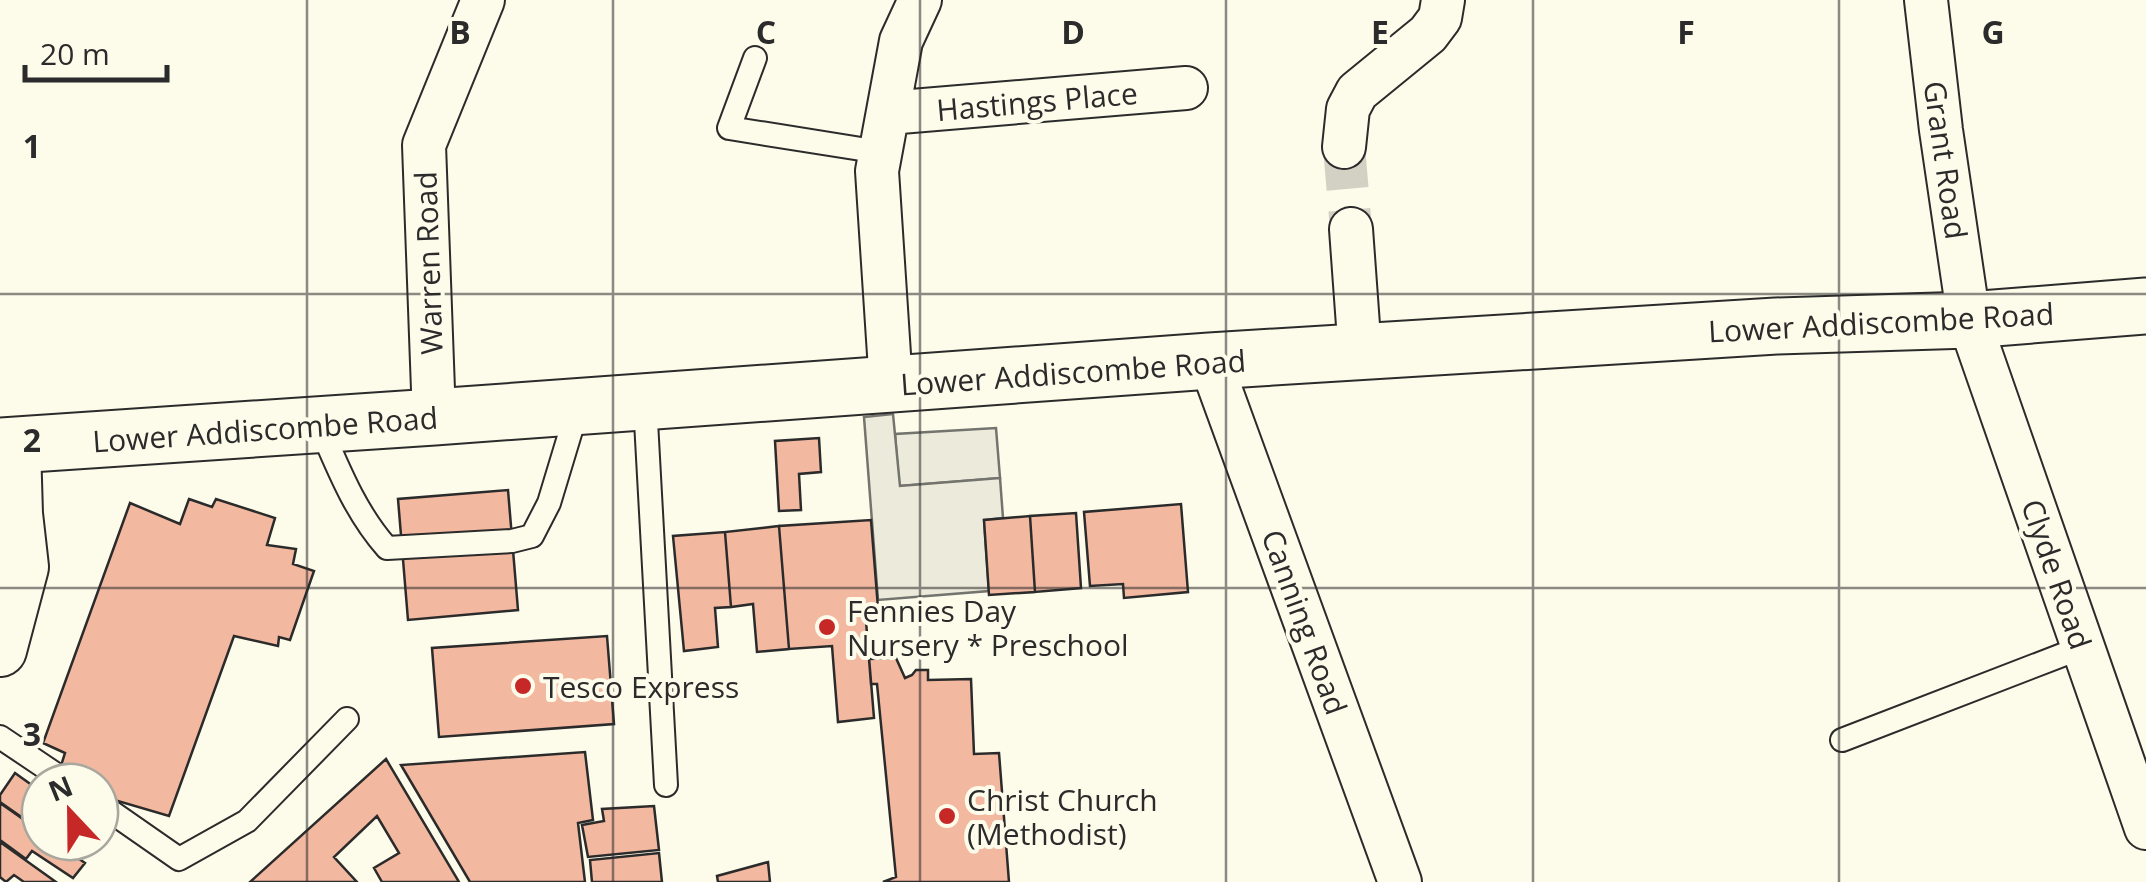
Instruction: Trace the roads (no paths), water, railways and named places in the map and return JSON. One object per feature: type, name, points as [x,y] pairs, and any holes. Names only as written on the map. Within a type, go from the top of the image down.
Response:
[{"type":"main road","name":"Lower Addiscombe Road","points":[[7,446],[1360,352],[1776,326],[1969,320],[2146,306]]},
{"type":"street","name":"Warren Road","points":[[434,418],[424,145],[483,0]]},
{"type":"street","points":[[892,385],[877,171],[901,41],[920,0]]},
{"type":"street","points":[[1344,146],[1348,109],[1357,92],[1428,34],[1440,18],[1443,0]]},
{"type":"street","name":"Grant Road","points":[[1926,0],[1969,320]]},
{"type":"street","name":"Hastings Place","points":[[884,133],[1186,88]]},
{"type":"street","points":[[1351,228],[1360,352]]},
{"type":"street","name":"Clyde Road","points":[[1969,320],[2146,828]]},
{"type":"street","name":"Canning Road","points":[[1210,362],[1400,882]]},
{"type":"street","points":[[0,650],[22,568],[7,446]]},
{"type":"lane","points":[[755,58],[729,128],[884,133]]},
{"type":"lane","points":[[644,402],[666,785]]},
{"type":"lane","points":[[320,424],[346,488],[372,532],[387,548],[512,541],[532,536],[549,503],[578,407]]},
{"type":"lane","points":[[1842,740],[2083,647]]},
{"type":"lane","points":[[120,818],[179,859],[248,821],[347,719]]},
{"type":"lane","points":[[0,738],[37,762]]},
{"type":"tunnel","points":[[1344,147],[1351,229]]},
{"type":"place","name":"Fennies Day Nursery * Preschool","points":[[827,627]]},
{"type":"place","name":"Tesco Express","points":[[523,686]]},
{"type":"place","name":"Christ Church (Methodist)","points":[[947,816]]}]
